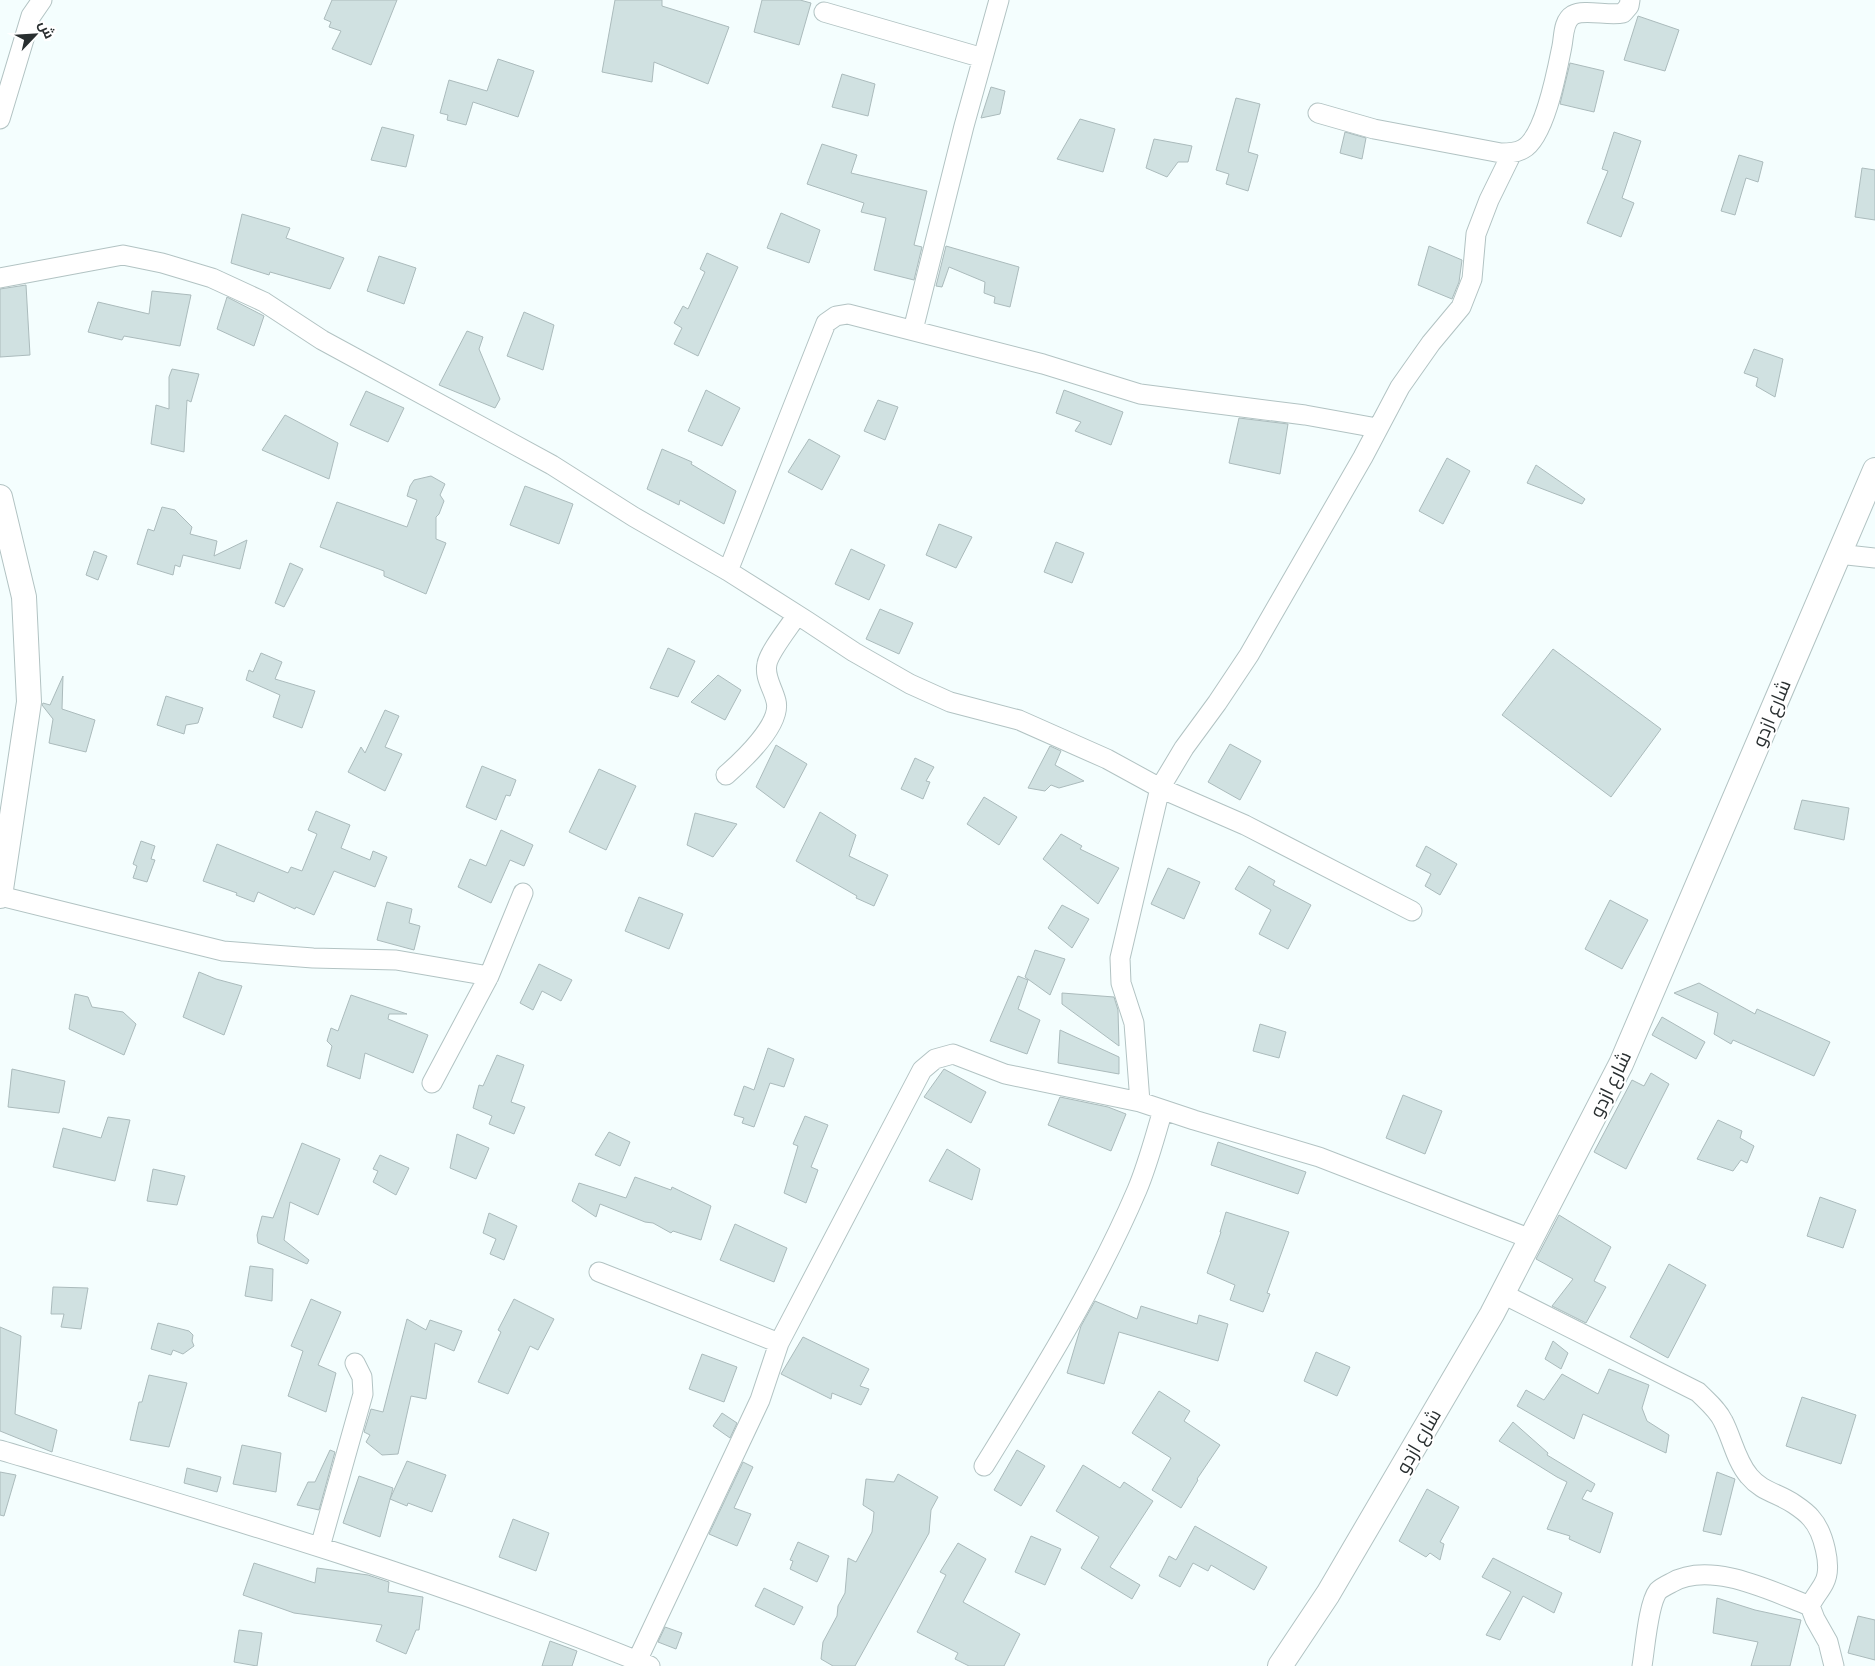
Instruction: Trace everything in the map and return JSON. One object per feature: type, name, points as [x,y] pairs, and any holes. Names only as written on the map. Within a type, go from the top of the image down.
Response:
[{"type":"street","points":[[0,119],[31,16],[42,0]]},
{"type":"street","points":[[913,330],[961,136],[999,0]]},
{"type":"street","points":[[1318,113],[1374,129],[1500,153],[1512,153],[1523,149],[1531,142],[1543,123],[1562,47],[1566,22],[1574,15],[1583,13],[1612,15],[1623,13],[1630,0]]},
{"type":"street","points":[[824,12],[983,58]]},
{"type":"street","points":[[1140,1102],[1134,1023],[1121,983],[1120,958],[1160,788],[1184,748],[1249,655],[1363,457],[1400,387],[1431,343],[1461,307],[1472,279],[1476,234],[1489,200],[1512,153]]},
{"type":"street","points":[[0,278],[124,255],[162,263],[212,278],[264,302],[322,340],[552,464],[634,517],[728,571],[854,652],[910,684],[950,702],[1019,720],[1107,759],[1160,788],[1245,825],[1412,911]]},
{"type":"street","points":[[728,571],[826,323],[836,316],[848,314],[913,330],[1043,364],[1140,394],[1306,415],[1377,428]]},
{"type":"street","name":"شارع ازدو","points":[[1280,1666],[1328,1594],[1502,1294],[1621,1064],[1875,470]]},
{"type":"street","points":[[0,497],[24,597],[29,702],[0,896],[223,952],[313,958],[396,960],[489,976]]},
{"type":"street","points":[[1838,554],[1875,558]]},
{"type":"street","points":[[726,775],[754,750],[767,729],[776,709],[777,702],[766,672],[768,660],[797,615]]},
{"type":"street","points":[[432,1083],[489,976],[523,894]]},
{"type":"street","points":[[0,1450],[320,1547],[509,1612],[644,1663],[760,1400],[779,1343],[922,1070],[935,1059],[953,1054],[1006,1074],[1140,1102],[1319,1157],[1531,1240]]},
{"type":"street","points":[[984,1466],[1026,1398],[1097,1272],[1138,1188],[1163,1110]]},
{"type":"street","points":[[599,1272],[779,1343]]},
{"type":"street","points":[[1502,1294],[1698,1392],[1712,1405],[1723,1420],[1733,1447],[1748,1476],[1767,1492],[1793,1503],[1813,1519],[1826,1547],[1828,1568],[1824,1582],[1815,1594],[1810,1606],[1828,1642],[1834,1666]]},
{"type":"street","points":[[320,1547],[363,1394],[362,1377],[355,1363]]},
{"type":"street","points":[[1642,1666],[1651,1608],[1658,1591],[1675,1580],[1701,1574],[1740,1580],[1810,1606]]},
{"type":"building","points":[[332,0],[397,0],[371,65],[332,49],[341,31],[329,27],[331,22],[324,19]]},
{"type":"building","points":[[615,0],[662,0],[662,6],[729,27],[708,84],[654,62],[652,82],[602,72]]},
{"type":"building","points":[[762,0],[800,0],[811,3],[799,45],[754,32]]},
{"type":"building","points":[[1638,16],[1679,30],[1665,71],[1624,60]]},
{"type":"building","points":[[498,59],[534,71],[518,117],[473,102],[466,125],[447,120],[448,115],[440,113],[449,80],[487,91]]},
{"type":"building","points":[[1570,63],[1604,71],[1594,112],[1560,104]]},
{"type":"building","points":[[842,74],[875,84],[868,116],[832,107]]},
{"type":"building","points":[[991,87],[1005,91],[1000,114],[981,118]]},
{"type":"building","points":[[1236,98],[1260,104],[1248,152],[1258,155],[1248,191],[1226,184],[1229,174],[1216,170]]},
{"type":"building","points":[[1080,119],[1115,129],[1103,172],[1057,159]]},
{"type":"building","points":[[382,127],[414,135],[406,167],[371,160]]},
{"type":"building","points":[[1345,132],[1366,138],[1362,159],[1340,153]]},
{"type":"building","points":[[1614,132],[1641,141],[1622,198],[1634,203],[1621,237],[1587,223],[1608,171],[1602,169]]},
{"type":"building","points":[[1154,139],[1192,146],[1188,162],[1178,162],[1167,177],[1146,168]]},
{"type":"building","points":[[822,144],[857,155],[851,173],[927,191],[914,245],[922,247],[914,280],[874,270],[886,218],[861,212],[864,203],[807,184]]},
{"type":"building","points":[[1739,155],[1763,162],[1758,182],[1746,178],[1735,215],[1721,211]]},
{"type":"building","points":[[1862,168],[1875,170],[1875,220],[1855,217]]},
{"type":"building","points":[[781,213],[820,230],[809,263],[767,248]]},
{"type":"building","points":[[242,214],[290,228],[286,238],[344,258],[330,289],[270,272],[269,275],[231,263]]},
{"type":"building","points":[[946,246],[1019,267],[1010,307],[994,303],[995,297],[984,293],[985,282],[949,267],[942,287],[936,286]]},
{"type":"building","points":[[1429,246],[1462,260],[1459,282],[1452,299],[1418,285]]},
{"type":"building","points":[[707,253],[738,267],[698,356],[674,344],[682,328],[674,323],[683,306],[688,309],[705,272],[700,269]]},
{"type":"building","points":[[379,256],[416,268],[404,304],[367,291]]},
{"type":"building","points":[[26,285],[30,355],[0,357],[0,289]]},
{"type":"building","points":[[152,291],[191,295],[180,346],[124,336],[122,340],[88,332],[98,302],[149,314]]},
{"type":"building","points":[[227,297],[264,316],[254,346],[217,329]]},
{"type":"building","points":[[524,312],[554,325],[543,370],[507,356]]},
{"type":"building","points":[[467,331],[483,337],[479,349],[500,399],[495,408],[439,385]]},
{"type":"building","points":[[1754,349],[1783,359],[1775,397],[1756,386],[1758,378],[1744,373]]},
{"type":"building","points":[[172,369],[199,374],[191,402],[187,400],[184,452],[151,444],[156,405],[169,409],[169,377]]},
{"type":"building","points":[[706,390],[740,408],[722,446],[688,431]]},
{"type":"building","points":[[1064,390],[1123,412],[1111,445],[1075,431],[1081,422],[1056,413]]},
{"type":"building","points":[[366,391],[404,408],[388,442],[350,425]]},
{"type":"building","points":[[878,400],[898,407],[885,440],[864,431]]},
{"type":"building","points":[[285,415],[338,443],[329,479],[262,450]]},
{"type":"building","points":[[1239,418],[1288,424],[1280,474],[1229,463]]},
{"type":"building","points":[[809,439],[840,456],[822,490],[788,472]]},
{"type":"building","points":[[662,449],[692,462],[691,464],[736,491],[724,524],[680,500],[679,505],[647,489]]},
{"type":"building","points":[[1447,458],[1470,471],[1443,524],[1419,511]]},
{"type":"building","points":[[1536,465],[1585,499],[1582,504],[1527,483]]},
{"type":"building","points":[[431,476],[445,484],[440,495],[444,501],[436,517],[436,539],[446,543],[426,594],[384,576],[384,571],[320,547],[337,502],[407,527],[417,500],[407,496],[410,486],[414,480]]},
{"type":"building","points":[[525,486],[573,504],[559,544],[510,525]]},
{"type":"building","points":[[162,507],[175,510],[192,527],[190,534],[217,541],[214,556],[247,540],[240,569],[183,555],[180,567],[175,565],[173,575],[137,564],[148,529],[154,531]]},
{"type":"building","points":[[939,524],[972,537],[956,568],[926,555]]},
{"type":"building","points":[[1056,542],[1084,553],[1072,583],[1044,572]]},
{"type":"building","points":[[851,549],[885,565],[869,600],[835,584]]},
{"type":"building","points":[[94,551],[107,556],[98,580],[86,575]]},
{"type":"building","points":[[290,563],[303,569],[284,607],[275,603]]},
{"type":"building","points":[[880,609],[913,623],[899,654],[866,639]]},
{"type":"building","points":[[668,648],[695,661],[678,697],[650,688]]},
{"type":"building","points":[[1553,649],[1661,729],[1611,797],[1502,715]]},
{"type":"building","points":[[261,653],[282,662],[275,679],[315,691],[302,728],[273,717],[280,695],[246,680],[249,670],[253,672]]},
{"type":"building","points":[[718,675],[741,690],[725,720],[691,702]]},
{"type":"building","points":[[63,676],[62,709],[95,720],[86,752],[49,743],[53,719],[42,705],[43,703],[50,705]]},
{"type":"building","points":[[166,696],[203,708],[198,723],[186,725],[184,734],[157,725]]},
{"type":"building","points":[[385,710],[399,716],[385,747],[402,754],[385,791],[348,772],[361,747],[365,753]]},
{"type":"building","points":[[1230,744],[1261,761],[1240,800],[1208,782]]},
{"type":"building","points":[[776,745],[807,764],[784,808],[756,787]]},
{"type":"building","points":[[1050,746],[1061,751],[1055,765],[1084,781],[1059,788],[1051,785],[1045,791],[1028,788]]},
{"type":"building","points":[[915,758],[934,767],[926,781],[930,782],[923,799],[901,789]]},
{"type":"building","points":[[482,766],[516,780],[510,796],[506,795],[496,820],[466,807]]},
{"type":"building","points":[[599,769],[636,786],[606,850],[569,832]]},
{"type":"building","points":[[984,797],[1017,817],[999,845],[967,824]]},
{"type":"building","points":[[1802,800],[1849,808],[1844,840],[1794,829]]},
{"type":"building","points":[[316,811],[350,825],[341,848],[370,860],[373,851],[387,857],[375,887],[334,871],[314,915],[296,907],[295,909],[258,892],[254,902],[236,895],[237,893],[203,881],[217,844],[288,873],[291,867],[302,871],[317,834],[308,830]]},
{"type":"building","points":[[820,812],[856,835],[849,856],[888,875],[874,906],[856,898],[857,896],[796,861]]},
{"type":"building","points":[[695,813],[737,824],[713,857],[687,845]]},
{"type":"building","points":[[501,830],[533,845],[524,866],[510,860],[491,903],[458,887],[470,859],[486,866]]},
{"type":"building","points":[[1061,834],[1082,846],[1080,849],[1119,868],[1098,904],[1043,859]]},
{"type":"building","points":[[141,841],[155,846],[151,859],[155,860],[147,882],[133,878],[137,866],[133,864]]},
{"type":"building","points":[[1426,846],[1457,864],[1440,895],[1425,886],[1431,874],[1416,866]]},
{"type":"building","points":[[1249,866],[1275,881],[1273,885],[1311,905],[1288,949],[1259,934],[1271,910],[1235,889]]},
{"type":"building","points":[[1168,868],[1200,882],[1184,919],[1151,904]]},
{"type":"building","points":[[639,897],[683,914],[669,949],[625,931]]},
{"type":"building","points":[[1610,900],[1648,920],[1622,969],[1585,949]]},
{"type":"building","points":[[387,902],[412,909],[409,923],[420,926],[414,950],[377,940]]},
{"type":"building","points":[[1062,905],[1089,919],[1072,948],[1048,928]]},
{"type":"building","points":[[1035,950],[1065,959],[1050,995],[1025,977]]},
{"type":"building","points":[[539,964],[572,980],[561,1001],[542,991],[533,1010],[520,1003]]},
{"type":"building","points":[[199,972],[242,986],[224,1035],[183,1017]]},
{"type":"building","points":[[1018,976],[1028,980],[1018,1009],[1040,1020],[1027,1054],[990,1041]]},
{"type":"building","points":[[1699,983],[1755,1014],[1757,1009],[1830,1042],[1814,1076],[1733,1040],[1731,1044],[1714,1034],[1718,1013],[1674,993]]},
{"type":"building","points":[[1062,993],[1114,997],[1118,1010],[1119,1046],[1062,1004]]},
{"type":"building","points":[[75,994],[88,997],[92,1007],[123,1012],[136,1024],[124,1055],[69,1029]]},
{"type":"building","points":[[351,995],[407,1014],[389,1014],[388,1019],[428,1035],[413,1073],[365,1053],[360,1079],[327,1066],[332,1046],[327,1041],[331,1028],[338,1031]]},
{"type":"building","points":[[1662,1017],[1705,1042],[1696,1059],[1652,1035]]},
{"type":"building","points":[[1260,1024],[1286,1032],[1279,1058],[1253,1051]]},
{"type":"building","points":[[1060,1030],[1119,1057],[1119,1074],[1058,1063]]},
{"type":"building","points":[[768,1048],[794,1059],[784,1087],[770,1083],[754,1127],[742,1123],[744,1118],[734,1115],[744,1086],[754,1090]]},
{"type":"building","points":[[497,1055],[524,1065],[511,1102],[525,1107],[514,1134],[489,1124],[492,1116],[473,1108],[479,1085],[483,1086]]},
{"type":"building","points":[[12,1069],[65,1081],[59,1113],[8,1107]]},
{"type":"building","points":[[944,1069],[986,1092],[971,1123],[924,1097]]},
{"type":"building","points":[[1651,1073],[1669,1084],[1626,1169],[1594,1152],[1632,1080],[1644,1086]]},
{"type":"building","points":[[1403,1095],[1442,1111],[1425,1154],[1386,1138]]},
{"type":"building","points":[[1060,1097],[1108,1107],[1126,1114],[1111,1151],[1048,1125]]},
{"type":"building","points":[[805,1116],[828,1125],[811,1167],[818,1170],[806,1203],[784,1193],[798,1146],[793,1144]]},
{"type":"building","points":[[108,1117],[130,1120],[115,1181],[53,1167],[63,1128],[101,1138]]},
{"type":"building","points":[[1718,1120],[1742,1131],[1740,1138],[1754,1146],[1747,1163],[1741,1160],[1733,1171],[1697,1159]]},
{"type":"building","points":[[609,1132],[630,1142],[620,1166],[595,1155]]},
{"type":"building","points":[[457,1134],[489,1148],[476,1179],[450,1168]]},
{"type":"building","points":[[1218,1142],[1306,1172],[1298,1194],[1211,1165]]},
{"type":"building","points":[[302,1143],[340,1159],[318,1215],[290,1202],[284,1240],[309,1260],[307,1264],[258,1243],[257,1235],[262,1216],[273,1218]]},
{"type":"building","points":[[947,1149],[980,1169],[972,1200],[929,1181]]},
{"type":"building","points":[[380,1155],[409,1168],[396,1195],[373,1182],[378,1171],[373,1169]]},
{"type":"building","points":[[153,1169],[185,1176],[177,1205],[147,1201]]},
{"type":"building","points":[[635,1177],[671,1190],[672,1187],[711,1206],[701,1240],[673,1231],[671,1233],[653,1223],[645,1222],[600,1204],[596,1217],[572,1201],[579,1183],[626,1198]]},
{"type":"building","points":[[1820,1197],[1856,1210],[1843,1248],[1807,1236]]},
{"type":"building","points":[[1226,1212],[1289,1232],[1267,1293],[1270,1294],[1263,1312],[1230,1300],[1235,1285],[1207,1273]]},
{"type":"building","points":[[489,1213],[517,1226],[504,1260],[490,1254],[496,1239],[483,1233]]},
{"type":"building","points":[[1559,1215],[1611,1247],[1594,1281],[1606,1287],[1586,1323],[1552,1306],[1573,1279],[1536,1259]]},
{"type":"building","points":[[735,1224],[787,1248],[774,1282],[720,1260]]},
{"type":"building","points":[[1669,1264],[1706,1285],[1668,1358],[1630,1337]]},
{"type":"building","points":[[250,1266],[273,1269],[272,1301],[245,1296]]},
{"type":"building","points":[[53,1287],[88,1288],[81,1329],[61,1327],[64,1314],[51,1314]]},
{"type":"building","points":[[311,1299],[341,1312],[318,1365],[336,1373],[326,1412],[288,1396],[303,1351],[291,1346]]},
{"type":"building","points":[[514,1299],[554,1319],[538,1350],[530,1346],[508,1394],[478,1382],[501,1332],[498,1330]]},
{"type":"building","points":[[1095,1301],[1137,1319],[1141,1306],[1197,1324],[1199,1315],[1228,1324],[1218,1361],[1119,1332],[1104,1384],[1067,1373],[1081,1326]]},
{"type":"building","points":[[407,1319],[426,1330],[430,1320],[462,1331],[454,1351],[435,1343],[426,1399],[411,1396],[398,1454],[382,1455],[366,1442],[370,1435],[364,1432],[371,1409],[383,1412]]},
{"type":"building","points":[[158,1323],[189,1331],[193,1335],[192,1341],[194,1346],[183,1354],[173,1350],[171,1355],[151,1349]]},
{"type":"building","points":[[0,1327],[21,1336],[15,1414],[57,1430],[52,1452],[0,1431]]},
{"type":"building","points":[[803,1337],[869,1369],[860,1386],[869,1389],[861,1405],[832,1393],[831,1399],[781,1374]]},
{"type":"building","points":[[1553,1341],[1568,1353],[1561,1369],[1545,1359]]},
{"type":"building","points":[[1316,1352],[1350,1367],[1337,1396],[1304,1381]]},
{"type":"building","points":[[702,1354],[737,1367],[724,1402],[689,1389]]},
{"type":"building","points":[[1609,1369],[1649,1385],[1642,1408],[1647,1421],[1669,1435],[1666,1453],[1583,1414],[1574,1439],[1517,1406],[1526,1390],[1544,1400],[1562,1374],[1598,1394]]},
{"type":"building","points":[[149,1375],[187,1383],[169,1447],[130,1440],[139,1402],[142,1402]]},
{"type":"building","points":[[1159,1391],[1190,1411],[1184,1421],[1220,1445],[1197,1479],[1181,1508],[1152,1490],[1171,1458],[1132,1433]]},
{"type":"building","points":[[1802,1397],[1856,1415],[1841,1464],[1786,1446]]},
{"type":"building","points":[[722,1413],[737,1423],[730,1438],[713,1426]]},
{"type":"building","points":[[1513,1422],[1548,1453],[1547,1455],[1595,1484],[1591,1492],[1587,1490],[1582,1499],[1613,1513],[1600,1553],[1569,1539],[1570,1536],[1547,1529],[1567,1482],[1499,1441]]},
{"type":"building","points":[[242,1445],[281,1453],[276,1492],[233,1484]]},
{"type":"building","points":[[330,1450],[335,1452],[319,1510],[297,1505],[308,1482],[315,1482]]},
{"type":"building","points":[[1017,1450],[1045,1466],[1021,1506],[994,1490]]},
{"type":"building","points":[[407,1461],[446,1475],[432,1512],[408,1503],[407,1506],[390,1499]]},
{"type":"building","points":[[743,1462],[753,1467],[734,1508],[751,1514],[737,1546],[709,1534]]},
{"type":"building","points":[[1083,1465],[1120,1488],[1124,1482],[1153,1501],[1110,1567],[1140,1585],[1132,1599],[1081,1568],[1099,1537],[1056,1511]]},
{"type":"building","points":[[187,1468],[221,1477],[217,1492],[184,1483]]},
{"type":"building","points":[[0,1472],[16,1475],[4,1516],[0,1515]]},
{"type":"building","points":[[1717,1472],[1735,1479],[1721,1535],[1703,1531]]},
{"type":"building","points":[[898,1474],[938,1497],[931,1510],[929,1533],[855,1666],[833,1666],[821,1659],[823,1642],[837,1616],[838,1606],[845,1593],[848,1558],[856,1562],[872,1532],[874,1512],[863,1505],[866,1479],[894,1482]]},
{"type":"building","points":[[359,1476],[393,1488],[380,1537],[343,1523]]},
{"type":"building","points":[[1427,1489],[1459,1507],[1440,1542],[1444,1544],[1440,1560],[1430,1553],[1426,1557],[1399,1541]]},
{"type":"building","points":[[513,1519],[549,1533],[536,1571],[499,1557]]},
{"type":"building","points":[[1195,1526],[1267,1567],[1254,1590],[1211,1565],[1208,1571],[1193,1563],[1180,1587],[1159,1576],[1169,1556],[1176,1560]]},
{"type":"building","points":[[1031,1536],[1061,1549],[1045,1585],[1015,1572]]},
{"type":"building","points":[[798,1542],[829,1556],[817,1582],[790,1569],[793,1561],[790,1560]]},
{"type":"building","points":[[958,1543],[986,1559],[963,1602],[1020,1634],[1004,1666],[969,1666],[955,1659],[958,1653],[917,1632],[946,1575],[940,1572]]},
{"type":"building","points":[[1493,1558],[1562,1593],[1554,1613],[1523,1596],[1500,1640],[1486,1635],[1511,1592],[1482,1577]]},
{"type":"building","points":[[254,1563],[315,1583],[317,1568],[368,1575],[389,1582],[388,1592],[423,1597],[419,1630],[416,1630],[406,1654],[376,1641],[382,1625],[294,1613],[243,1595]]},
{"type":"building","points":[[764,1588],[803,1607],[794,1625],[755,1606]]},
{"type":"building","points":[[1717,1598],[1755,1610],[1801,1620],[1790,1666],[1751,1666],[1758,1642],[1713,1633]]},
{"type":"building","points":[[1858,1616],[1875,1620],[1875,1660],[1848,1653]]},
{"type":"building","points":[[665,1627],[682,1633],[676,1649],[658,1642]]},
{"type":"building","points":[[239,1630],[262,1633],[257,1666],[234,1662]]},
{"type":"building","points":[[550,1641],[577,1651],[572,1666],[542,1666]]}]
